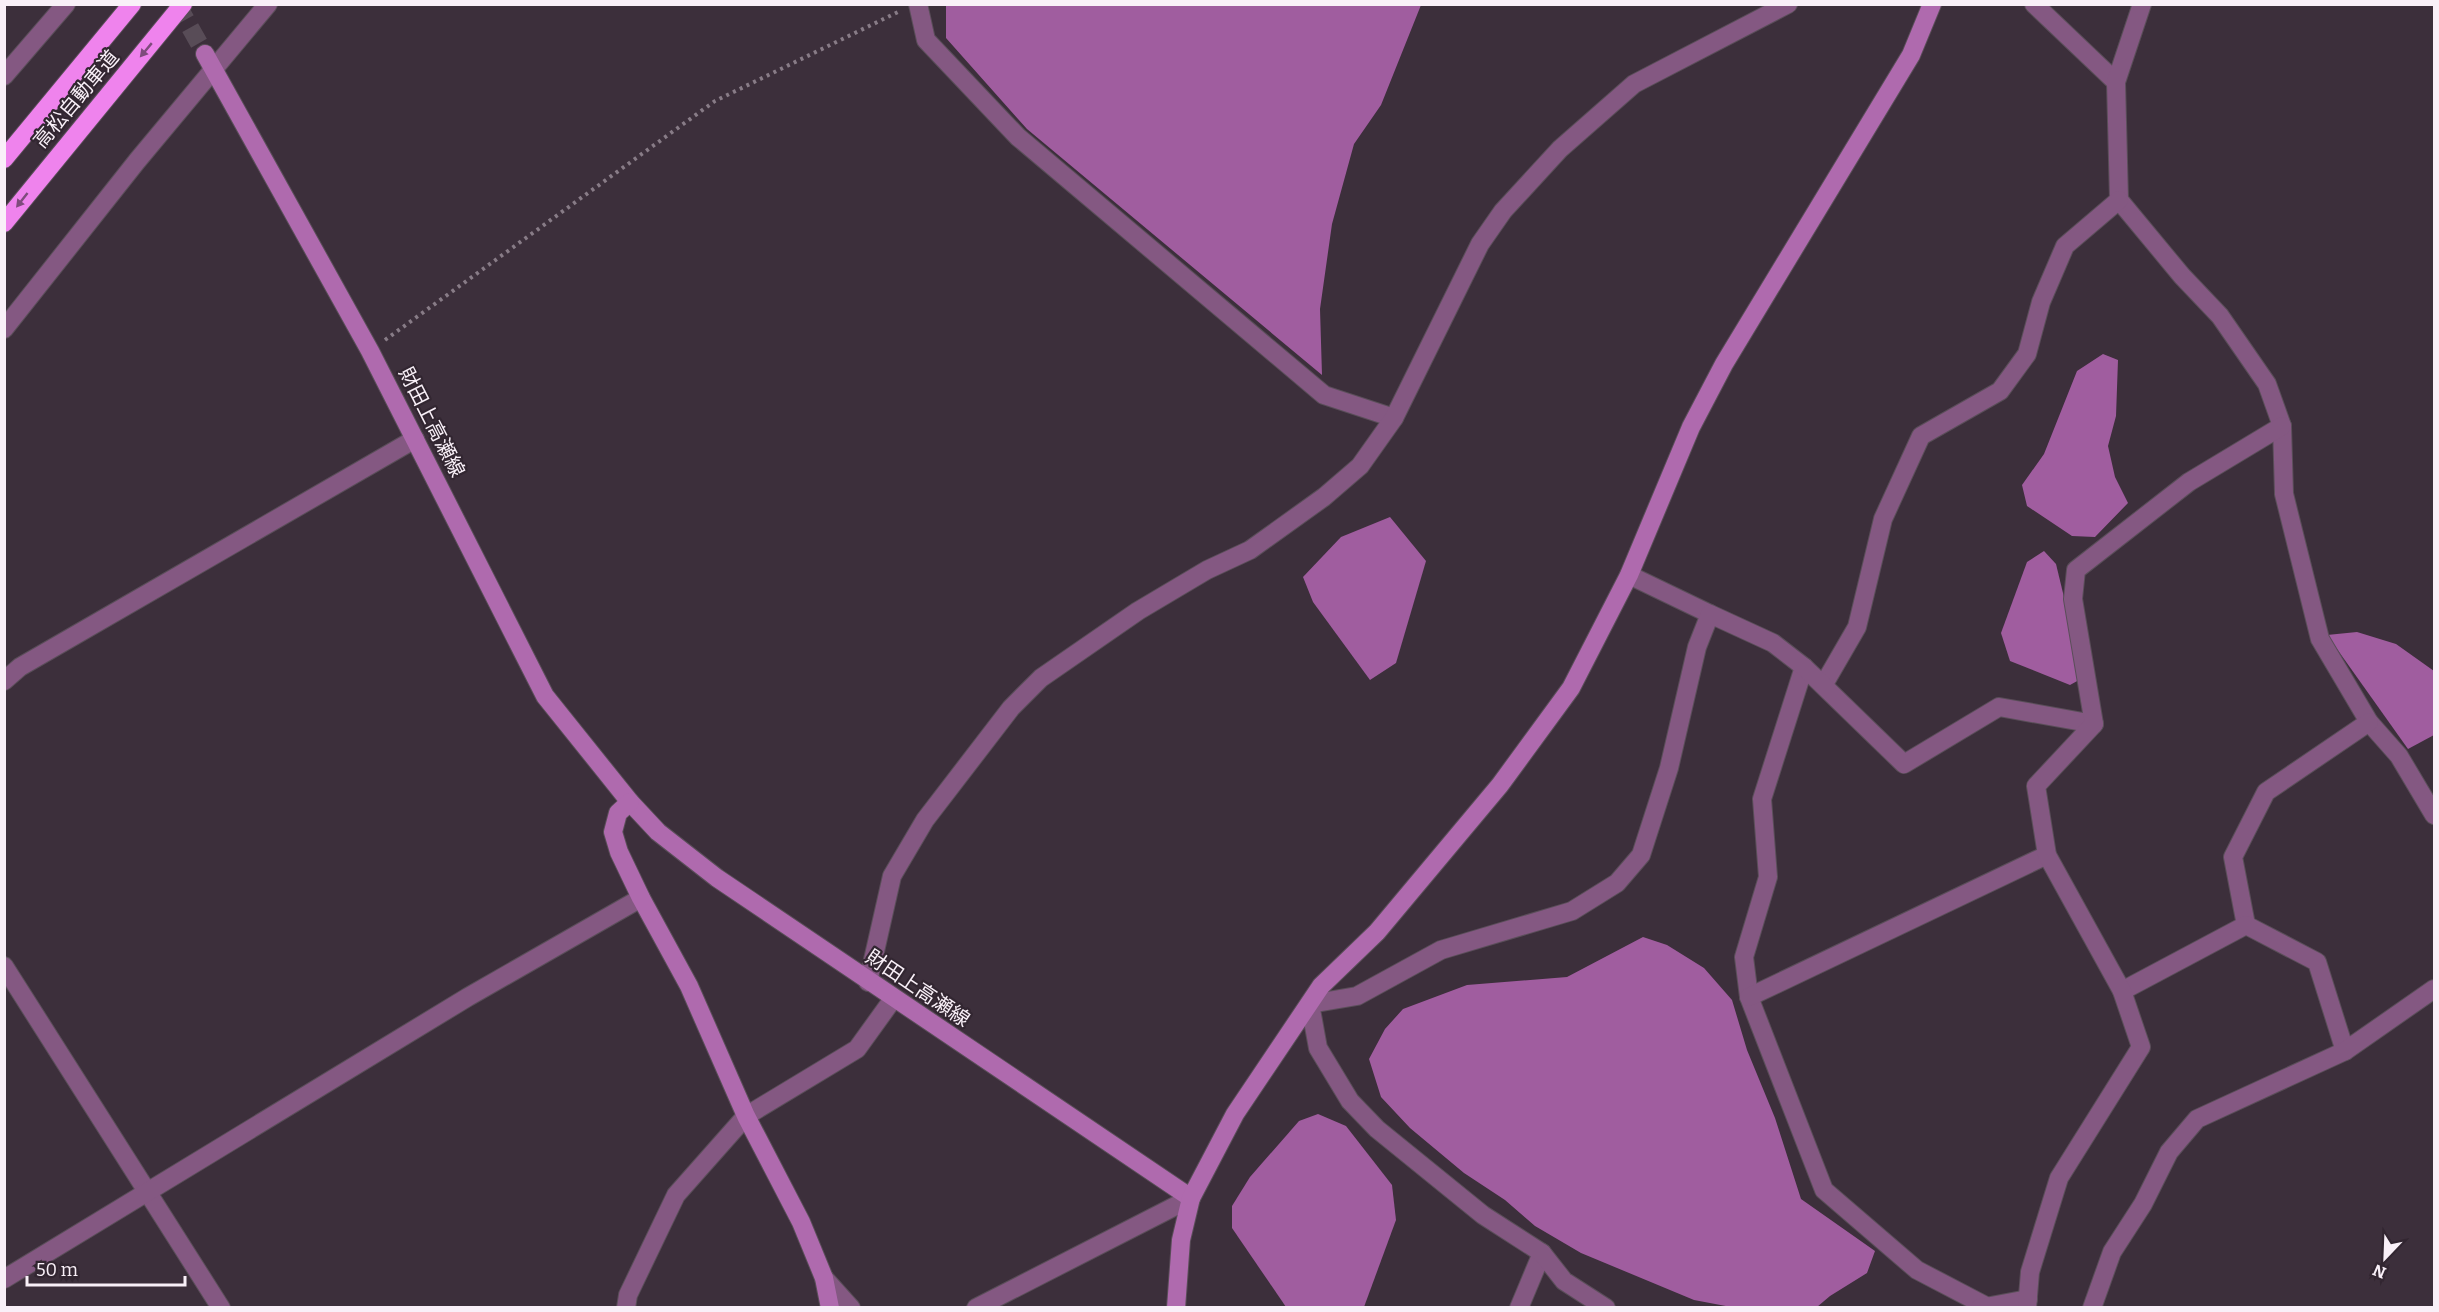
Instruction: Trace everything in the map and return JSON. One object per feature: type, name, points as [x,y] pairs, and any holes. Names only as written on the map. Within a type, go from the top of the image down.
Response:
[{"type":"highway","name":"高松自動車道","points":[[4,159],[132,4]]},
{"type":"highway","name":"高松自動車道","points":[[4,223],[183,4]]},
{"type":"main road","points":[[1176,1308],[1181,1240],[1191,1198],[1235,1114],[1288,1032],[1322,986],[1377,932],[1500,785],[1571,688],[1629,574],[1691,428],[1724,364],[1911,55],[1932,4]]},
{"type":"main road","name":"財田上高瀬線","points":[[209,62],[370,351],[545,696],[630,802],[658,832],[717,878],[893,999],[1191,1198]]},
{"type":"main road","points":[[630,802],[618,813],[613,832],[641,898],[689,986],[746,1116],[801,1222],[824,1278],[830,1308]]},
{"type":"street","points":[[4,76],[66,4]]},
{"type":"street","points":[[4,329],[137,161],[209,62],[268,4]]},
{"type":"street","points":[[868,982],[892,876],[925,820],[1011,708],[1041,678],[1138,611],[1207,570],[1250,549],[1324,497],[1360,466],[1394,418],[1480,244],[1503,211],[1560,149],[1634,84],[1788,4]]},
{"type":"street","points":[[2034,4],[2116,82]]},
{"type":"street","points":[[2142,4],[2116,82],[2119,200],[2182,276],[2220,316],[2266,384],[2282,426],[2284,494],[2320,639],[2369,722],[2399,756],[2434,815]]},
{"type":"street","points":[[918,5],[926,40],[1018,137],[1324,396],[1394,418]]},
{"type":"street","points":[[1824,684],[1857,627],[1883,519],[1921,436],[2000,391],[2027,354],[2041,302],[2065,246],[2119,200]]},
{"type":"street","points":[[2094,724],[2073,599],[2076,570],[2189,482],[2282,426]]},
{"type":"street","points":[[4,681],[20,668],[415,439]]},
{"type":"street","points":[[1629,574],[1773,643],[1824,684],[1904,764],[1999,707],[2094,724]]},
{"type":"street","points":[[1605,1308],[1564,1281],[1542,1253],[1483,1215],[1377,1129],[1350,1101],[1318,1048],[1310,1004],[1357,996],[1441,950],[1572,911],[1617,883],[1641,855],[1669,768],[1697,647],[1710,614]]},
{"type":"street","points":[[1804,667],[1762,799],[1768,877],[1744,957],[1749,998],[1824,1190],[1917,1270],[1982,1306],[2027,1304],[2030,1272],[2060,1178],[2141,1047],[2122,991],[2047,855],[2036,786],[2094,724]]},
{"type":"street","points":[[2246,925],[2233,857],[2266,792],[2369,722]]},
{"type":"street","points":[[1749,998],[2047,855]]},
{"type":"street","points":[[4,1279],[468,997],[641,898]]},
{"type":"street","points":[[2122,991],[2246,925]]},
{"type":"street","points":[[2246,925],[2318,962],[2345,1051]]},
{"type":"street","points":[[4,966],[221,1308]]},
{"type":"street","points":[[2092,1308],[2112,1252],[2143,1204],[2169,1152],[2198,1119],[2345,1051],[2434,989]]},
{"type":"street","points":[[627,1308],[628,1295],[676,1195],[746,1116],[857,1050],[893,999]]},
{"type":"street","points":[[976,1308],[1191,1198]]},
{"type":"street","points":[[1519,1308],[1542,1253]]},
{"type":"street","points":[[824,1278],[851,1308]]},
{"type":"path","points":[[370,351],[715,101],[889,15],[918,5]]},
{"type":"shaded area","points":[[946,5],[1421,5],[1381,105],[1354,144],[1332,224],[1320,309],[1322,375],[1027,129],[946,38]]},
{"type":"shaded area","points":[[2103,354],[2118,360],[2116,416],[2108,446],[2115,477],[2128,503],[2095,537],[2072,536],[2027,506],[2022,485],[2044,454],[2077,371]]},
{"type":"shaded area","points":[[1390,517],[1426,561],[1396,663],[1370,680],[1313,602],[1303,577],[1341,537]]},
{"type":"shaded area","points":[[2044,551],[2056,564],[2069,618],[2079,680],[2070,685],[2010,661],[2001,633],[2027,562]]},
{"type":"shaded area","points":[[2357,632],[2396,644],[2434,671],[2434,735],[2408,749],[2327,635]]},
{"type":"shaded area","points":[[1643,937],[1667,945],[1704,968],[1732,1000],[1747,1050],[1775,1118],[1801,1199],[1875,1251],[1867,1273],[1817,1307],[1731,1307],[1694,1300],[1581,1253],[1535,1226],[1505,1200],[1464,1173],[1410,1128],[1381,1097],[1369,1059],[1385,1029],[1403,1009],[1467,985],[1567,977]]},
{"type":"shaded area","points":[[1318,1114],[1346,1126],[1392,1185],[1396,1220],[1364,1307],[1286,1307],[1232,1228],[1232,1206],[1250,1177],[1299,1121]]},
{"type":"tunnel","points":[[177,4],[205,54]]}]
